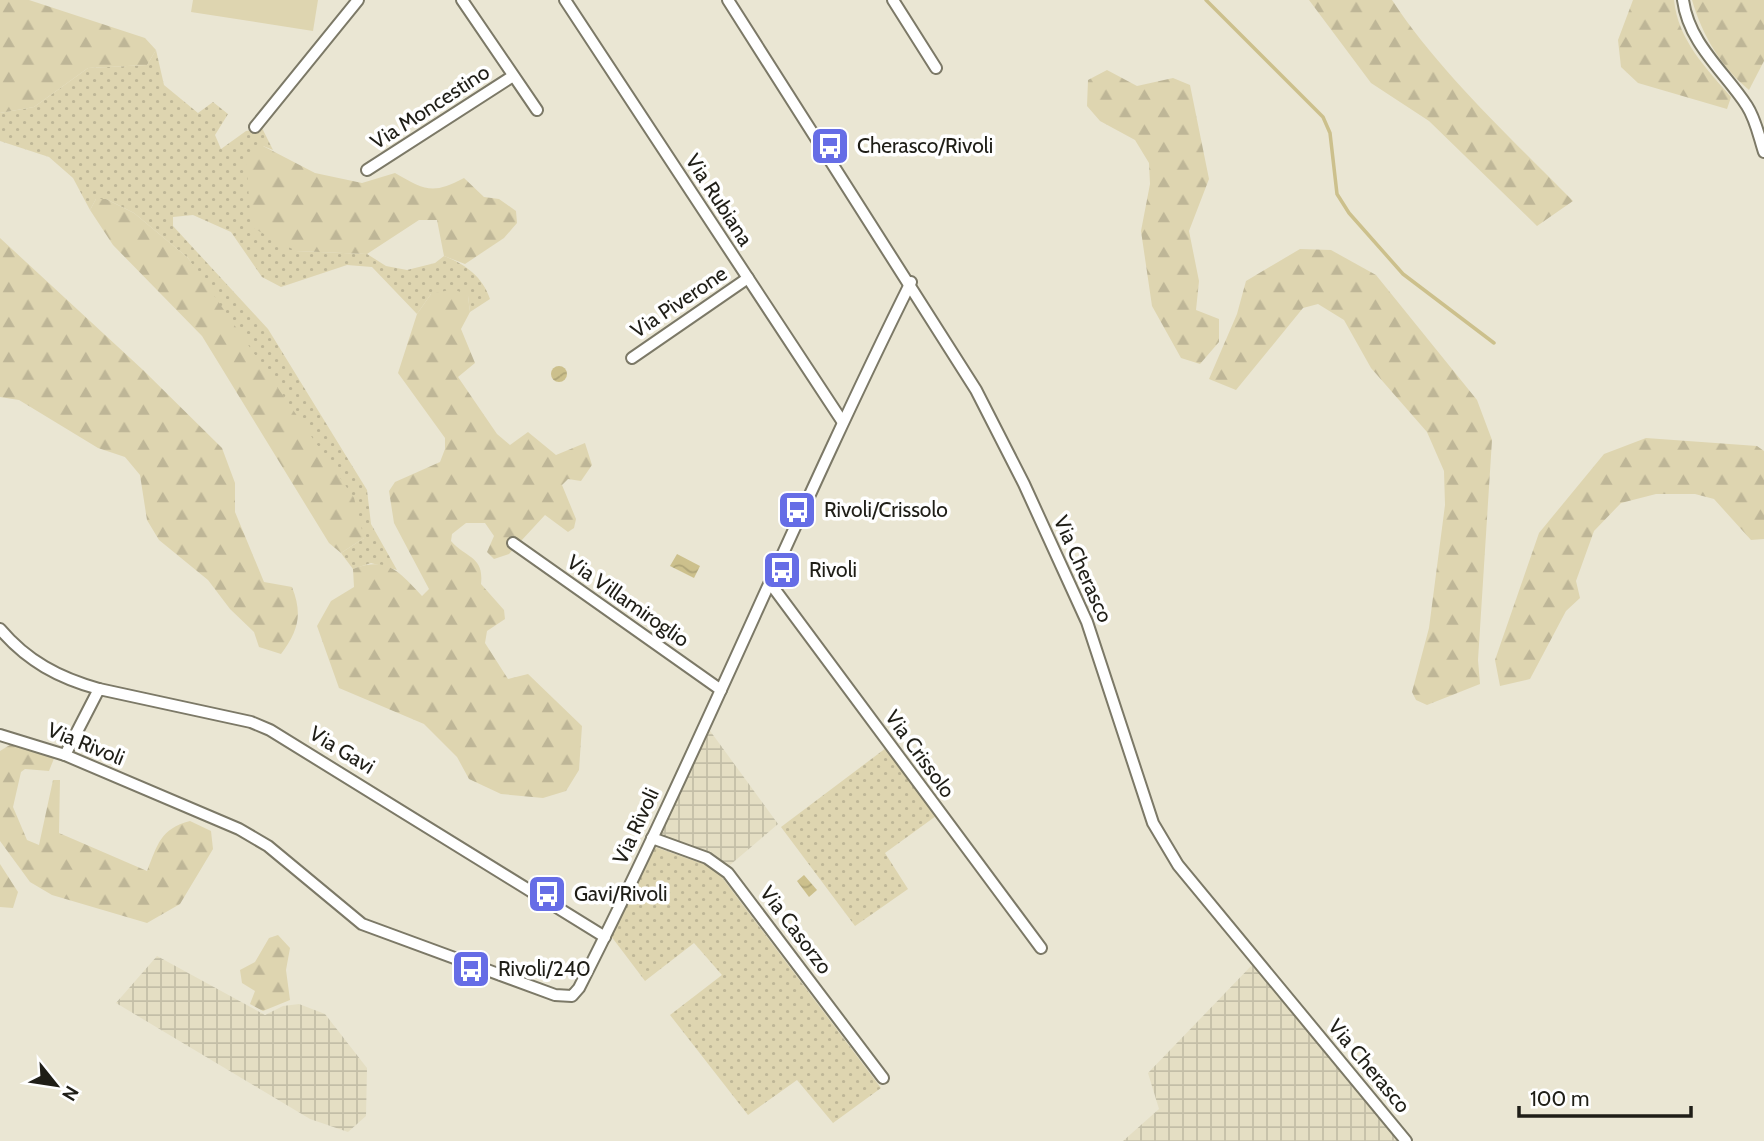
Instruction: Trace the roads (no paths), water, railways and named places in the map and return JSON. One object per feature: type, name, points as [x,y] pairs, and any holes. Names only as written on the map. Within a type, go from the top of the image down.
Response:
[{"type":"street","points":[[255,128],[358,0]]},
{"type":"street","points":[[462,0],[537,110]]},
{"type":"street","name":"Via Rubiana","points":[[565,0],[842,421]]},
{"type":"street","name":"Via Cherasco","points":[[728,0],[911,282],[976,390],[1024,484],[1087,622],[1153,823],[1178,865],[1406,1141]]},
{"type":"street","points":[[893,0],[936,68]]},
{"type":"street","points":[[1683,0],[1688,19],[1710,60],[1748,108],[1764,152]]},
{"type":"street","name":"Via Moncestino","points":[[367,170],[513,76]]},
{"type":"street","name":"Via Piverone","points":[[632,358],[748,278]]},
{"type":"street","name":"Via Rivoli","points":[[0,735],[65,755],[255,838],[362,924],[569,998],[578,992],[606,937],[842,421],[911,282]]},
{"type":"street","name":"Via Villamiroglio","points":[[513,543],[721,690]]},
{"type":"street","name":"Via Crissolo","points":[[770,583],[1041,948]]},
{"type":"street","name":"Via Gavi","points":[[0,629],[40,666],[71,681],[261,725],[606,937]]},
{"type":"street","points":[[65,755],[99,689]]},
{"type":"street","name":"Via Casorzo","points":[[652,838],[707,858],[728,873],[883,1077]]},
{"type":"water","points":[[559,366],[567,374],[559,382],[551,374]]},
{"type":"water","points":[[677,554],[700,566],[694,578],[670,566]]},
{"type":"water","points":[[804,875],[817,890],[809,897],[797,881]]},
{"type":"waterway","points":[[1206,0],[1323,117],[1330,133],[1337,194],[1349,213],[1403,274],[1494,343]]},
{"type":"place","name":"Cherasco/Rivoli","points":[[830,146]]},
{"type":"place","name":"Rivoli/Crissolo","points":[[797,510]]},
{"type":"place","name":"Rivoli","points":[[782,570]]},
{"type":"place","name":"Gavi/Rivoli","points":[[547,894]]},
{"type":"place","name":"Rivoli/240","points":[[471,969]]}]
